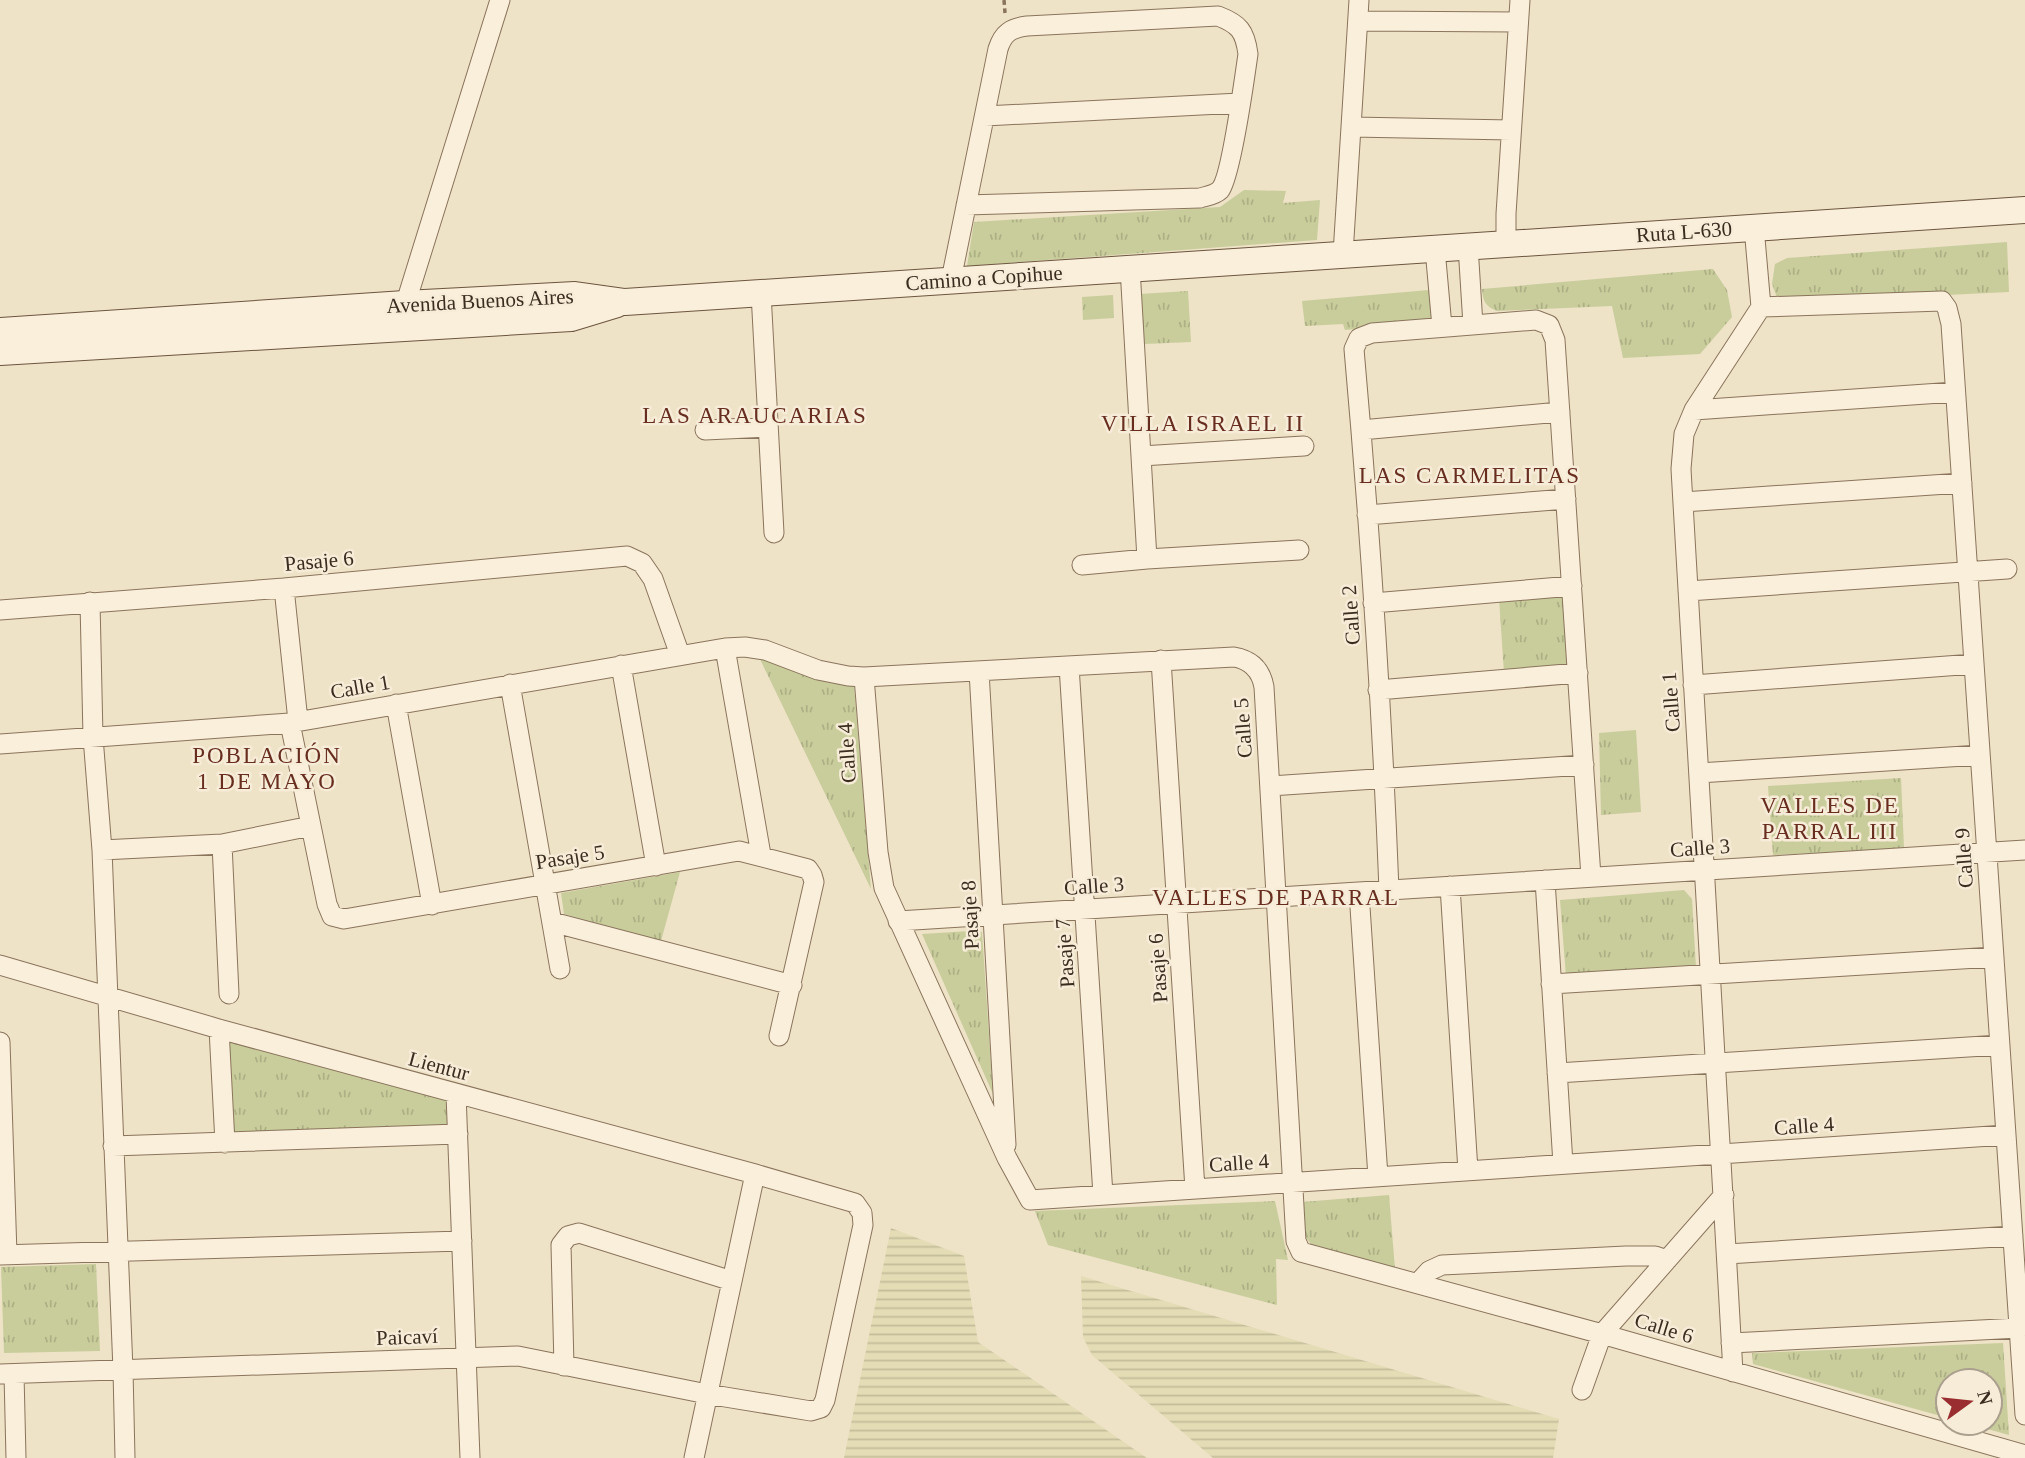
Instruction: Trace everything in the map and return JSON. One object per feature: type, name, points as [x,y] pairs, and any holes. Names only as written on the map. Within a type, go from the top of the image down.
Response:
[{"type":"street","points":[[397,329],[500,0]]},
{"type":"street","points":[[1343,254],[1359,0]]},
{"type":"street","points":[[1506,244],[1520,0]]},
{"type":"street","points":[[951,280],[966,205],[985,116],[998,49],[1001,39],[1007,33],[1016,27],[1027,26],[1218,16],[1233,21],[1241,30],[1246,39],[1248,54],[1240,103],[1228,170],[1220,189],[1212,195],[1200,198],[966,205]]},
{"type":"street","points":[[1358,21],[1518,22]]},
{"type":"street","points":[[985,116],[1240,103]]},
{"type":"street","points":[[1352,127],[1511,130]]},
{"type":"street","name":"Ruta L-630","points":[[1343,254],[2025,210]]},
{"type":"street","points":[[1754,227],[1761,307]]},
{"type":"street","points":[[1468,246],[1473,325]]},
{"type":"street","points":[[1435,248],[1442,327],[1536,320],[1549,325],[1555,340],[1591,877]]},
{"type":"street","name":"Camino a Copihue","points":[[625,302],[1343,254]]},
{"type":"street","points":[[1130,268],[1147,559]]},
{"type":"street","points":[[761,293],[774,533]]},
{"type":"street","name":"Avenida Buenos Aires","points":[[0,331],[575,295],[625,302]]},
{"type":"street","name":"Calle 9","points":[[1761,307],[1942,301],[1947,308],[1951,324],[2025,1415]]},
{"type":"street","name":"Avenida Buenos Aires","points":[[0,352],[571,318],[625,302]]},
{"type":"street","name":"Calle 1","points":[[1733,1372],[1681,469],[1684,434],[1694,410],[1761,307]]},
{"type":"street","name":"Calle 2","points":[[1389,890],[1385,779],[1354,349],[1359,338],[1372,333],[1442,327]]},
{"type":"street","points":[[1694,410],[1955,391]]},
{"type":"street","points":[[1361,430],[1559,412]]},
{"type":"street","points":[[705,430],[768,427]]},
{"type":"street","points":[[1141,456],[1304,446]]},
{"type":"street","points":[[1683,502],[1962,483]]},
{"type":"street","points":[[1367,515],[1566,499]]},
{"type":"street","points":[[1082,565],[1298,550]]},
{"type":"street","name":"Pasaje 6","points":[[0,610],[285,588],[627,556],[642,563],[653,579],[680,655]]},
{"type":"street","points":[[1688,591],[2007,569]]},
{"type":"street","points":[[1373,603],[1572,586]]},
{"type":"street","points":[[102,850],[222,844],[311,826],[294,722],[285,588]]},
{"type":"street","points":[[90,602],[93,737],[102,850],[125,1458]]},
{"type":"street","points":[[725,648],[761,856]]},
{"type":"street","name":"Calle 1","points":[[0,744],[294,722],[725,648]]},
{"type":"street","name":"Calle 5","points":[[725,648],[765,650],[818,670],[864,677],[1234,657],[1242,658],[1255,666],[1264,687],[1296,1241]]},
{"type":"street","name":"Pasaje 6","points":[[1161,660],[1195,1189]]},
{"type":"street","points":[[1693,685],[1974,664]]},
{"type":"street","points":[[621,665],[656,866]]},
{"type":"street","name":"Pasaje 7","points":[[1069,666],[1103,1195]]},
{"type":"street","name":"Pasaje 8","points":[[979,671],[1007,1157]]},
{"type":"street","points":[[1378,690],[1577,673]]},
{"type":"street","name":"Calle 4","points":[[864,677],[880,869],[884,888],[1007,1157],[1030,1200],[2006,1135]]},
{"type":"street","points":[[510,684],[560,969]]},
{"type":"street","points":[[396,704],[432,905]]},
{"type":"street","points":[[1699,773],[1980,755]]},
{"type":"street","points":[[1270,786],[1584,765]]},
{"type":"street","name":"Pasaje 5","points":[[311,826],[327,904],[332,916],[344,919],[739,851],[808,869],[814,882],[792,985]]},
{"type":"street","points":[[222,844],[229,994]]},
{"type":"street","name":"Calle 3","points":[[898,921],[2025,850]]},
{"type":"street","points":[[1545,880],[1563,1164]]},
{"type":"street","points":[[1450,886],[1468,1171]]},
{"type":"street","points":[[1359,892],[1378,1177]]},
{"type":"street","points":[[552,922],[792,985],[779,1036]]},
{"type":"street","points":[[1551,984],[1994,957]]},
{"type":"street","name":"Lientur","points":[[0,965],[219,1029],[855,1203],[862,1213],[863,1225],[825,1400],[821,1408],[811,1411]]},
{"type":"street","points":[[219,1029],[225,1143]]},
{"type":"street","points":[[0,1042],[3,1255],[462,1241]]},
{"type":"street","points":[[1557,1073],[2000,1045]]},
{"type":"street","points":[[456,1094],[470,1458]]},
{"type":"street","points":[[113,1146],[458,1134]]},
{"type":"street","points":[[694,1458],[755,1174]]},
{"type":"street","points":[[1582,1390],[1602,1334],[1724,1195]]},
{"type":"street","points":[[564,1366],[561,1245],[568,1236],[579,1233],[732,1281]]},
{"type":"street","points":[[1727,1254],[2013,1236]]},
{"type":"street","name":"Calle 6","points":[[1296,1241],[1301,1252],[1602,1334],[2025,1455]]},
{"type":"street","points":[[1418,1283],[1429,1271],[1442,1265],[1626,1256],[1655,1256],[1667,1260]]},
{"type":"street","points":[[1731,1343],[2019,1328]]},
{"type":"street","name":"Paicaví","points":[[7,1374],[518,1356],[707,1394],[811,1411]]},
{"type":"street","points":[[7,1374],[16,1458]]},
{"type":"shaded area","points":[[891,1228],[964,1256],[978,1342],[1147,1458],[844,1458]]},
{"type":"shaded area","points":[[1081,1276],[1559,1419],[1553,1458],[1213,1458],[1092,1355],[1083,1337]]},
{"type":"green space","points":[[1244,190],[1286,191],[1283,203],[1320,200],[1317,240],[967,266],[974,222],[1220,207]]},
{"type":"green space","points":[[2007,242],[2009,292],[1779,303],[1772,284],[1775,264],[1787,258]]},
{"type":"green space","points":[[1713,269],[1727,290],[1732,317],[1700,354],[1623,358],[1612,306],[1497,311],[1485,303],[1482,289]]},
{"type":"green space","points":[[1429,290],[1432,317],[1425,322],[1345,330],[1343,324],[1305,326],[1302,301]]},
{"type":"green space","points":[[1188,291],[1191,342],[1144,344],[1140,294]]},
{"type":"green space","points":[[1113,295],[1114,318],[1083,320],[1082,297]]},
{"type":"green space","points":[[1566,592],[1573,669],[1504,673],[1499,598]]},
{"type":"green space","points":[[759,657],[830,683],[854,685],[871,889]]},
{"type":"green space","points":[[1636,730],[1641,812],[1601,815],[1599,733]]},
{"type":"green space","points":[[1901,778],[1904,849],[1773,855],[1768,786]]},
{"type":"green space","points":[[680,872],[661,941],[564,914],[561,893]]},
{"type":"green space","points":[[1684,890],[1692,899],[1696,968],[1566,977],[1560,900]]},
{"type":"green space","points":[[982,932],[993,1094],[922,934]]},
{"type":"green space","points":[[224,1036],[452,1098],[453,1130],[229,1138]]},
{"type":"green space","points":[[1389,1195],[1395,1269],[1311,1244],[1303,1234],[1302,1202]]},
{"type":"green space","points":[[1275,1201],[1288,1260],[1276,1259],[1277,1305],[1048,1245],[1035,1211]]},
{"type":"green space","points":[[96,1264],[100,1351],[4,1353],[1,1267]]},
{"type":"green space","points":[[2003,1343],[2009,1435],[2004,1434],[2004,1367],[1934,1367],[1934,1414],[1753,1364],[1752,1353]]},
{"type":"district","name":"LAS ARAUCARIAS","points":[[755,415]]},
{"type":"district","name":"VILLA ISRAEL II","points":[[1203,423]]},
{"type":"district","name":"LAS CARMELITAS","points":[[1470,475]]},
{"type":"district","name":"POBLACIÓN 1 DE MAYO","points":[[267,768]]},
{"type":"district","name":"VALLES DE PARRAL III","points":[[1830,818]]},
{"type":"district","name":"VALLES DE PARRAL","points":[[1276,897]]}]
